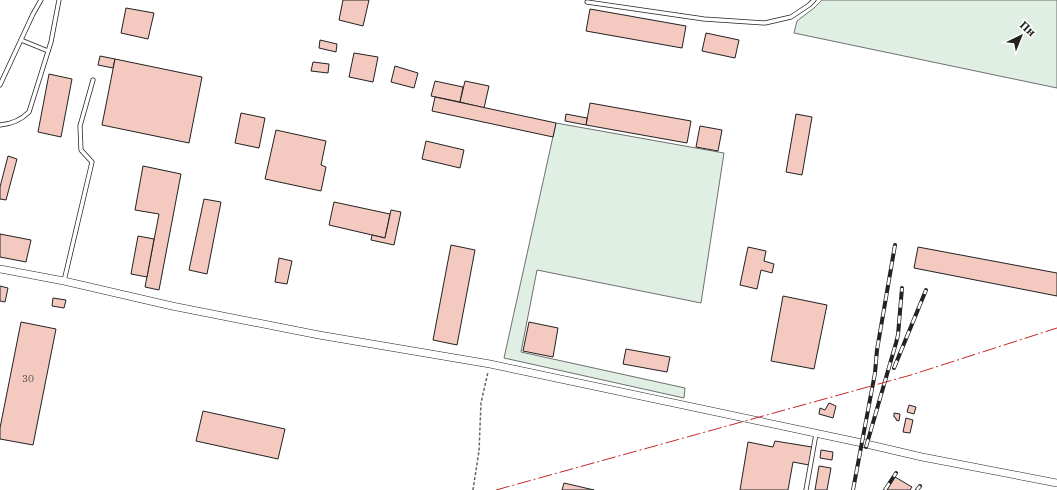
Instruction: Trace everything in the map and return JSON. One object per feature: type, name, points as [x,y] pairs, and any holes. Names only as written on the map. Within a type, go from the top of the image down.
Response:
[{"type":"street","points":[[0,269],[64,281],[172,306],[288,329],[490,364],[922,457],[1057,483]]},
{"type":"lane","points":[[0,85],[41,0]]},
{"type":"lane","points":[[0,125],[15,122],[29,112],[51,42],[59,0]]},
{"type":"lane","points":[[587,2],[704,19],[766,23],[791,17],[814,0]]},
{"type":"lane","points":[[21,40],[48,51]]},
{"type":"lane","points":[[64,281],[92,162],[81,150],[80,126],[93,80]]},
{"type":"lane","points":[[806,490],[816,434]]},
{"type":"path","points":[[473,490],[479,451],[481,403],[490,364]]},
{"type":"green space","points":[[822,0],[1057,0],[1057,88],[794,33],[797,21]]},
{"type":"green space","points":[[556,123],[724,153],[701,303],[537,270],[521,352],[685,388],[684,398],[504,358]]},
{"type":"building","points":[[343,0],[369,0],[363,26],[339,20]]},
{"type":"building","points":[[126,8],[154,13],[148,39],[121,33]]},
{"type":"building","points":[[590,9],[686,26],[682,48],[586,31]]},
{"type":"building","points":[[706,33],[739,40],[735,58],[702,51]]},
{"type":"building","points":[[320,40],[337,44],[336,52],[319,48]]},
{"type":"building","points":[[354,53],[378,57],[373,82],[349,77]]},
{"type":"building","points":[[100,56],[115,59],[113,68],[98,65]]},
{"type":"building","points":[[115,59],[202,77],[189,143],[102,125]]},
{"type":"building","points":[[313,62],[329,64],[328,73],[311,71]]},
{"type":"building","points":[[395,66],[418,73],[414,88],[391,82]]},
{"type":"building","points":[[49,74],[72,79],[61,137],[38,132]]},
{"type":"building","points":[[435,81],[463,87],[460,102],[431,96]]},
{"type":"building","points":[[465,81],[489,86],[484,108],[460,102]]},
{"type":"building","points":[[435,97],[556,123],[553,137],[432,111]]},
{"type":"building","points":[[590,103],[691,121],[687,143],[586,125]]},
{"type":"building","points":[[241,113],[265,118],[259,148],[235,143]]},
{"type":"building","points":[[566,114],[587,118],[586,125],[565,121]]},
{"type":"building","points":[[796,114],[812,117],[802,175],[786,172]]},
{"type":"building","points":[[700,126],[722,130],[718,151],[696,147]]},
{"type":"building","points":[[276,130],[326,141],[321,165],[326,167],[321,191],[265,179]]},
{"type":"building","points":[[426,141],[464,150],[460,168],[422,159]]},
{"type":"building","points":[[8,156],[17,159],[6,200],[0,199],[0,187]]},
{"type":"building","points":[[143,166],[181,174],[159,290],[145,287],[159,214],[135,210]]},
{"type":"building","points":[[204,199],[221,202],[207,274],[189,270]]},
{"type":"building","points":[[334,202],[390,214],[385,238],[329,225]]},
{"type":"building","points":[[391,210],[401,212],[394,245],[371,240],[372,235],[385,238]]},
{"type":"building","points":[[0,234],[31,240],[26,262],[0,257]]},
{"type":"building","points":[[138,236],[154,239],[147,277],[131,274]]},
{"type":"building","points":[[451,245],[475,250],[457,345],[433,340]]},
{"type":"building","points":[[748,247],[766,251],[764,261],[774,264],[772,273],[761,270],[757,289],[740,285]]},
{"type":"building","points":[[918,247],[1057,273],[1057,296],[914,268]]},
{"type":"building","points":[[279,258],[292,261],[287,284],[275,282]]},
{"type":"building","points":[[0,286],[8,288],[5,302],[0,301]]},
{"type":"building","points":[[783,296],[827,305],[814,369],[771,361]]},
{"type":"building","points":[[53,298],[66,300],[64,308],[52,306]]},
{"type":"building","points":[[21,322],[56,329],[33,445],[0,439],[0,428]]},
{"type":"building","points":[[529,322],[558,328],[553,357],[523,351]]},
{"type":"building","points":[[626,349],[670,357],[667,372],[623,364]]},
{"type":"building","points":[[829,403],[836,406],[833,418],[819,414],[820,408],[825,410]]},
{"type":"building","points":[[909,405],[916,407],[914,414],[907,412]]},
{"type":"building","points":[[203,411],[285,429],[278,459],[196,441]]},
{"type":"building","points":[[894,413],[900,414],[899,421],[894,417]]},
{"type":"building","points":[[906,418],[913,420],[910,433],[903,432]]},
{"type":"building","points":[[775,441],[812,447],[809,465],[793,462],[788,490],[740,490],[748,442],[773,447]]},
{"type":"building","points":[[821,450],[833,452],[832,460],[820,458]]},
{"type":"building","points":[[819,466],[831,468],[827,490],[815,490]]},
{"type":"building","points":[[895,477],[912,487],[910,490],[887,490]]},
{"type":"building","points":[[564,483],[594,490],[562,490]]},
{"type":"railway","points":[[853,490],[875,373],[877,350],[895,245]]},
{"type":"railway","points":[[866,447],[898,335],[902,288]]},
{"type":"railway","points":[[894,368],[926,290]]},
{"type":"railway","points":[[885,490],[896,473]]},
{"type":"railway","points":[[917,490],[920,486]]},
{"type":"power","points":[[496,490],[911,375],[1057,328]]}]
